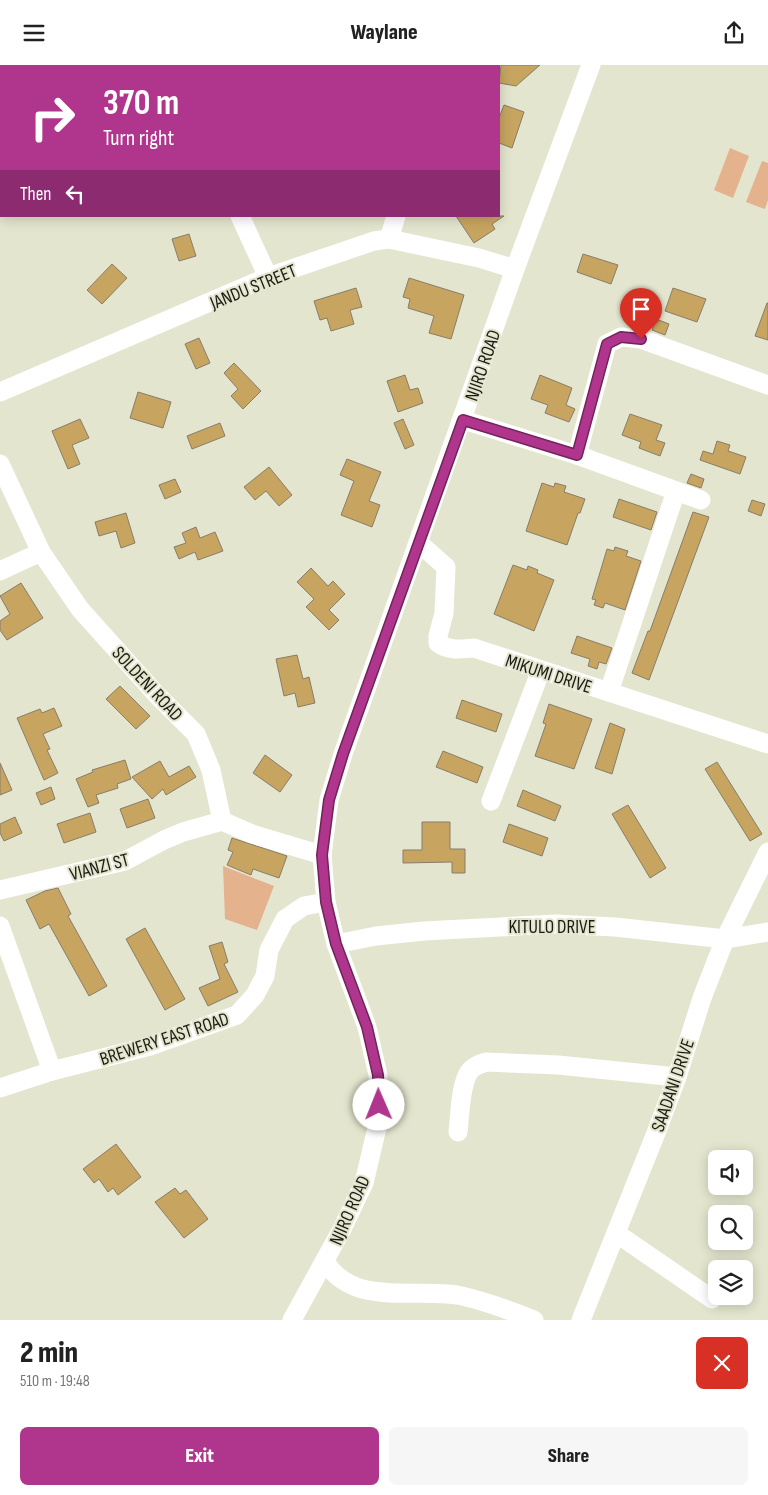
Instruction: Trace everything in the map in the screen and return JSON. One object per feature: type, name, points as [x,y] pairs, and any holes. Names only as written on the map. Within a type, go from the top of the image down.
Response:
[{"type":"street","name":"NJIRO ROAD","points":[[292,1320],[325,1261],[364,1183],[379,1119],[378,1075],[374,1053],[367,1027],[336,944],[326,902],[322,855],[329,800],[343,754],[418,543],[591,65]]},
{"type":"street","points":[[240,217],[268,277]]},
{"type":"street","points":[[389,239],[396,217]]},
{"type":"street","name":"JANDU STREET","points":[[0,392],[268,277],[374,241],[389,239],[479,258],[516,269]]},
{"type":"street","points":[[577,455],[607,344],[621,337],[641,339],[768,385]]},
{"type":"street","points":[[463,420],[577,455],[701,500]]},
{"type":"street","name":"SOLDENI ROAD","points":[[0,464],[41,552],[80,609],[156,694],[196,734],[211,770],[222,821]]},
{"type":"street","points":[[609,693],[676,491]]},
{"type":"street","name":"MIKUMI DRIVE","points":[[418,543],[446,567],[444,613],[438,636],[438,643],[444,647],[453,649],[474,648],[768,744]]},
{"type":"street","points":[[0,571],[41,552]]},
{"type":"street","points":[[491,801],[541,670]]},
{"type":"street","points":[[222,821],[252,834],[322,855]]},
{"type":"street","name":"VIANZI ST","points":[[0,890],[124,861],[183,832],[222,821]]},
{"type":"street","name":"SAADANI DRIVE","points":[[580,1320],[677,1077],[702,998],[724,939],[768,851]]},
{"type":"street","name":"BREWERY EAST ROAD","points":[[0,1088],[52,1071],[150,1046],[237,1015],[256,995],[265,976],[269,950],[285,919],[304,906],[326,902]]},
{"type":"street","name":"KITULO DRIVE","points":[[336,944],[376,936],[404,933],[556,924],[615,927],[724,939],[768,932]]},
{"type":"street","points":[[0,926],[52,1071]]},
{"type":"street","points":[[458,1132],[463,1095],[469,1072],[477,1065],[486,1062],[558,1065],[677,1077]]},
{"type":"street","points":[[616,1233],[708,1296]]},
{"type":"street","points":[[325,1261],[337,1278],[358,1288],[388,1293],[457,1295],[534,1320]]},
{"type":"shaded area","points":[[730,148],[749,156],[733,198],[714,190]]},
{"type":"shaded area","points":[[762,161],[768,163],[768,200],[765,209],[746,202]]},
{"type":"shaded area","points":[[223,866],[274,886],[257,930],[225,919]]},
{"type":"building","points":[[501,65],[540,65],[516,86],[500,83]]},
{"type":"building","points":[[504,105],[524,112],[512,148],[500,143],[500,115]]},
{"type":"building","points":[[504,216],[492,224],[495,229],[474,243],[457,217]]},
{"type":"building","points":[[189,234],[196,256],[179,261],[172,239]]},
{"type":"building","points":[[583,254],[618,265],[611,284],[577,272]]},
{"type":"building","points":[[112,264],[127,278],[102,304],[87,290]]},
{"type":"building","points":[[409,278],[464,295],[451,339],[429,333],[434,316],[408,308],[410,299],[403,297]]},
{"type":"building","points":[[356,288],[362,307],[350,310],[354,324],[331,331],[327,318],[320,320],[314,301]]},
{"type":"building","points":[[673,288],[706,299],[697,322],[665,311]]},
{"type":"building","points":[[768,303],[768,340],[755,336]]},
{"type":"building","points":[[656,319],[669,324],[665,335],[652,330]]},
{"type":"building","points":[[199,338],[210,363],[196,369],[185,344]]},
{"type":"building","points":[[234,363],[261,391],[243,409],[231,396],[238,389],[224,373]]},
{"type":"building","points":[[405,375],[410,390],[418,388],[423,403],[398,412],[387,381]]},
{"type":"building","points":[[540,375],[572,388],[566,405],[575,409],[569,422],[545,413],[548,405],[531,399]]},
{"type":"building","points":[[138,392],[171,402],[163,428],[130,418]]},
{"type":"building","points":[[630,414],[662,425],[656,440],[665,443],[660,456],[639,448],[641,442],[622,435]]},
{"type":"building","points":[[80,419],[89,438],[72,445],[80,464],[68,469],[52,431]]},
{"type":"building","points":[[403,419],[414,445],[405,449],[394,423]]},
{"type":"building","points":[[220,423],[225,436],[192,449],[187,436]]},
{"type":"building","points":[[717,441],[730,445],[728,451],[746,457],[740,474],[700,460],[703,451],[713,454]]},
{"type":"building","points":[[347,459],[381,472],[369,501],[380,505],[372,527],[341,515],[354,481],[340,475]]},
{"type":"building","points":[[269,467],[292,495],[279,506],[266,491],[255,500],[244,487]]},
{"type":"building","points":[[691,474],[704,479],[701,488],[687,483]]},
{"type":"building","points":[[175,479],[181,492],[165,499],[159,485]]},
{"type":"building","points":[[542,483],[554,487],[555,483],[566,486],[564,492],[585,499],[567,545],[526,531]]},
{"type":"building","points":[[619,499],[657,512],[651,530],[613,517]]},
{"type":"building","points":[[752,500],[765,504],[761,516],[748,511]]},
{"type":"building","points":[[693,512],[709,517],[649,680],[632,673],[648,631],[650,631]]},
{"type":"building","points":[[126,513],[135,543],[121,548],[116,531],[99,536],[95,522]]},
{"type":"building","points":[[196,527],[200,538],[215,532],[223,551],[198,560],[195,552],[179,559],[174,547],[186,543],[182,533]]},
{"type":"building","points":[[615,547],[628,551],[626,556],[641,561],[625,610],[605,603],[603,608],[594,605],[596,600],[592,599],[607,549],[614,551]]},
{"type":"building","points":[[513,565],[527,570],[528,566],[538,570],[537,573],[554,580],[534,631],[494,614]]},
{"type":"building","points":[[311,568],[328,586],[333,581],[345,594],[329,610],[339,620],[329,630],[306,607],[314,599],[297,582]]},
{"type":"building","points":[[21,583],[43,618],[7,640],[0,630],[0,621],[10,614],[0,596]]},
{"type":"building","points":[[577,636],[612,648],[606,664],[599,662],[597,669],[588,666],[590,659],[571,653]]},
{"type":"building","points":[[297,655],[303,679],[309,677],[315,703],[298,707],[295,693],[284,696],[276,659]]},
{"type":"building","points":[[120,686],[150,716],[136,729],[106,699]]},
{"type":"building","points":[[462,700],[502,714],[496,732],[456,718]]},
{"type":"building","points":[[549,704],[592,719],[574,769],[535,756],[546,724],[543,723]]},
{"type":"building","points":[[54,708],[62,726],[43,734],[50,749],[47,750],[58,773],[44,780],[17,718],[40,709],[42,713]]},
{"type":"building","points":[[610,723],[625,729],[612,774],[595,768]]},
{"type":"building","points":[[443,751],[483,767],[477,783],[436,767]]},
{"type":"building","points":[[265,755],[292,775],[280,792],[253,773]]},
{"type":"building","points":[[125,760],[131,779],[117,784],[118,788],[96,795],[99,803],[88,807],[76,779],[93,772],[92,770]]},
{"type":"building","points":[[160,761],[169,777],[189,766],[196,777],[166,795],[163,789],[152,799],[132,777]]},
{"type":"building","points":[[717,762],[762,834],[750,841],[705,769]]},
{"type":"building","points":[[0,763],[12,790],[0,795]]},
{"type":"building","points":[[51,787],[55,799],[41,805],[36,793]]},
{"type":"building","points":[[523,790],[561,806],[555,821],[517,806]]},
{"type":"building","points":[[148,799],[155,818],[127,828],[120,809]]},
{"type":"building","points":[[628,805],[666,868],[650,878],[612,814]]},
{"type":"building","points":[[90,813],[96,832],[64,843],[57,824]]},
{"type":"building","points":[[15,817],[22,833],[4,841],[0,833],[0,824]]},
{"type":"building","points":[[422,822],[450,822],[450,849],[465,849],[465,873],[452,873],[452,862],[403,863],[403,850],[422,850]]},
{"type":"building","points":[[509,824],[548,838],[542,856],[503,842]]},
{"type":"building","points":[[232,838],[287,856],[279,878],[253,869],[251,875],[227,865],[233,852],[228,850]]},
{"type":"building","points":[[58,888],[71,914],[68,916],[107,986],[89,996],[49,924],[40,929],[26,900],[45,891]]},
{"type":"building","points":[[145,928],[185,999],[165,1010],[126,939]]},
{"type":"building","points":[[222,942],[228,962],[224,964],[238,992],[208,1006],[199,988],[220,979],[209,946]]},
{"type":"building","points":[[116,1144],[141,1177],[118,1195],[113,1188],[108,1192],[99,1179],[94,1183],[83,1169]]},
{"type":"building","points":[[175,1188],[180,1194],[186,1190],[208,1219],[184,1238],[155,1202]]},
{"type":"route","points":[[379,1105],[376,1061],[367,1027],[336,944],[326,902],[322,855],[329,800],[343,754],[463,420],[577,455],[607,344],[621,337],[641,339]]}]
